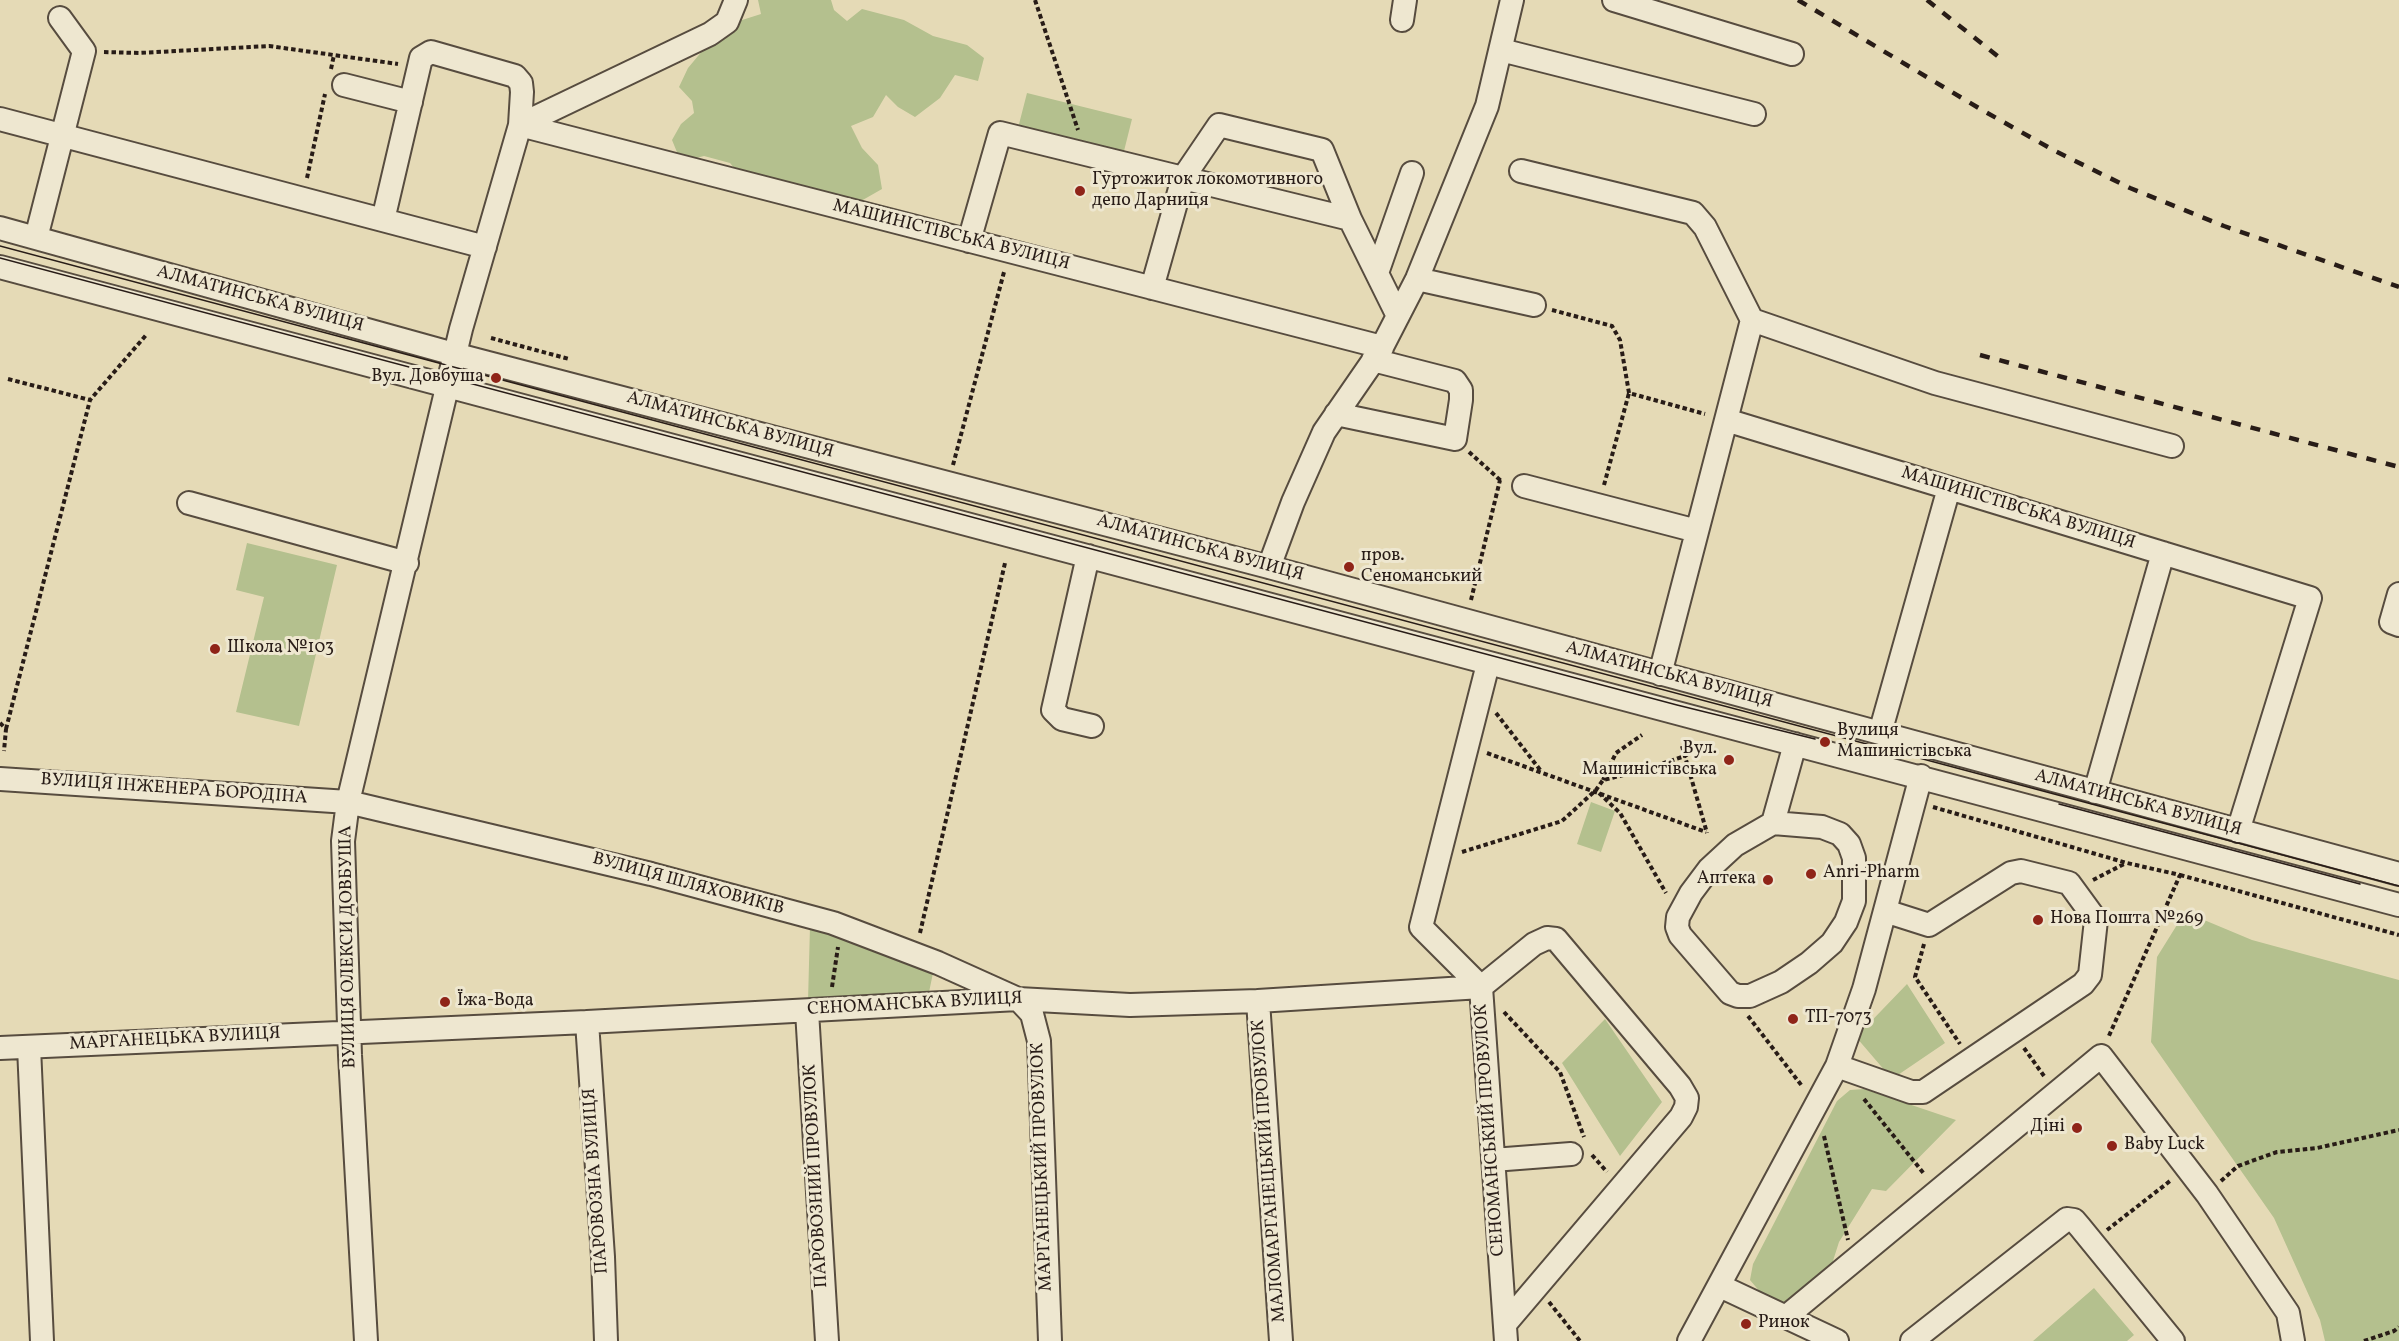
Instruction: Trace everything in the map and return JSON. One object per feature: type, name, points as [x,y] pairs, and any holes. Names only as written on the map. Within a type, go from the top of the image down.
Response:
[{"type":"street","points":[[520,125],[710,34],[727,22],[736,0]]},
{"type":"street","points":[[1269,567],[1293,501],[1324,432],[1378,354],[1417,279],[1487,106],[1512,0]]},
{"type":"street","points":[[1614,0],[1792,54]]},
{"type":"street","points":[[36,238],[60,136],[84,51],[60,18]]},
{"type":"street","points":[[1500,50],[1754,114]]},
{"type":"street","name":"ВУЛИЦЯ ОЛЕКСИ ДОВБУША","points":[[366,1341],[349,1031],[343,841],[348,802],[454,354],[520,125],[522,92],[521,83],[515,76],[431,52],[424,54],[419,67]]},
{"type":"street","points":[[383,220],[419,67]]},
{"type":"street","points":[[333,84],[411,102]]},
{"type":"street","points":[[0,119],[485,247]]},
{"type":"street","name":"МАШИНІСТІВСЬКА ВУЛИЦЯ","points":[[520,125],[1152,288],[1378,354],[1455,381],[1461,390],[1455,439]]},
{"type":"street","points":[[1152,288],[1183,178],[1219,125],[1322,150],[1350,219],[1398,316]]},
{"type":"street","points":[[969,241],[1000,133],[1350,219]]},
{"type":"street","points":[[1521,171],[1693,213],[1705,227],[1752,320],[1660,674]]},
{"type":"street","points":[[1377,273],[1412,173]]},
{"type":"street","name":"АЛМАТИНСЬКА ВУЛИЦЯ","points":[[0,228],[454,354],[1269,567],[2399,874]]},
{"type":"street","name":"АЛМАТИНСЬКА ВУЛИЦЯ","points":[[0,267],[447,384],[1488,664],[1921,776],[2399,905]]},
{"type":"street","points":[[1417,279],[1534,305]]},
{"type":"street","points":[[1752,320],[1935,383],[2172,446]]},
{"type":"street","points":[[1336,414],[1455,439]]},
{"type":"street","name":"МАШИНІСТІВСЬКА ВУЛИЦЯ","points":[[1726,420],[2310,598],[2238,831]]},
{"type":"street","points":[[1524,486],[1697,531]]},
{"type":"street","points":[[1880,733],[1948,488]]},
{"type":"street","points":[[189,503],[406,563]]},
{"type":"street","points":[[2095,792],[2163,553]]},
{"type":"street","points":[[1088,556],[1053,710],[1062,718],[1092,726]]},
{"type":"street","points":[[2399,594],[2391,622],[2399,625]]},
{"type":"street","name":"СЕНОМАНСЬКИЙ ПРОВУЛОК","points":[[1488,664],[1420,927],[1481,987],[1506,1332]]},
{"type":"street","points":[[1773,823],[1795,744]]},
{"type":"street","points":[[1689,1341],[1837,1066],[1864,989],[1921,776]]},
{"type":"street","name":"ВУЛИЦЯ ІНЖЕНЕРА БОРОДІНА","points":[[0,779],[348,802]]},
{"type":"street","name":"ВУЛИЦЯ ШЛЯХОВИКІВ","points":[[348,802],[651,874],[833,923],[915,954],[1018,999]]},
{"type":"street","points":[[1773,823],[1822,827],[1840,834],[1849,844],[1854,858],[1854,901],[1846,921],[1832,943],[1809,963],[1781,982],[1750,996],[1730,993],[1680,936],[1677,927],[1678,917],[1690,893],[1722,857],[1735,845],[1773,823]]},
{"type":"street","points":[[1837,1066],[1917,1093],[1929,1089],[2083,984],[2090,975],[2096,920],[2069,883],[2031,873],[2011,873],[1929,926],[1885,911]]},
{"type":"street","points":[[1481,987],[1534,944],[1547,938],[1556,939],[1680,1086],[1687,1098],[1681,1117],[1537,1287],[1506,1332]]},
{"type":"street","name":"СЕНОМАНСЬКА ВУЛИЦЯ","points":[[349,1031],[587,1022],[1018,999],[1130,1005],[1258,1001],[1481,987]]},
{"type":"street","name":"МАРГАНЕЦЬКИЙ ПРОВУЛОК","points":[[1018,999],[1032,1014],[1039,1041],[1050,1341]]},
{"type":"street","name":"МАЛОМАРГАНЕЦЬКИЙ ПРОВУЛОК","points":[[1258,1001],[1281,1341]]},
{"type":"street","name":"ПАРОВОЗНИЙ ПРОВУЛОК","points":[[815,1010],[827,1341]]},
{"type":"street","name":"ПАРОВОЗНА ВУЛИЦЯ","points":[[587,1022],[603,1257],[606,1341]]},
{"type":"street","name":"МАРГАНЕЦЬКА ВУЛИЦЯ","points":[[0,1048],[349,1031]]},
{"type":"street","points":[[29,1047],[42,1341]]},
{"type":"street","points":[[1787,1316],[2054,1092],[2101,1056],[2207,1194],[2288,1313],[2293,1341]]},
{"type":"street","points":[[1493,1160],[1583,1149]]},
{"type":"street","points":[[1912,1341],[2060,1223],[2074,1220],[2173,1341]]},
{"type":"street","points":[[1720,1286],[1837,1341]]},
{"type":"path","points":[[1035,0],[1086,154]]},
{"type":"path","points":[[84,51],[139,53],[268,46],[419,67]]},
{"type":"path","points":[[303,199],[333,84],[334,55]]},
{"type":"path","points":[[953,466],[1009,251]]},
{"type":"path","points":[[1534,305],[1612,326],[1620,340],[1629,393],[1599,506]]},
{"type":"path","points":[[4,751],[6,729],[90,400],[147,334]]},
{"type":"path","points":[[8,379],[90,400]]},
{"type":"path","points":[[1629,393],[1726,420]]},
{"type":"path","points":[[1455,439],[1500,480],[1524,486]]},
{"type":"path","points":[[1469,607],[1500,480]]},
{"type":"path","points":[[915,954],[1005,563]]},
{"type":"path","points":[[1480,691],[1541,772]]},
{"type":"path","points":[[0,723],[6,729]]},
{"type":"path","points":[[1435,870],[1468,849],[1562,821],[1596,790],[1616,753],[1642,735]]},
{"type":"path","points":[[1466,746],[1596,790],[1706,832]]},
{"type":"path","points":[[1682,746],[1706,832],[1722,857]]},
{"type":"path","points":[[1603,780],[1685,756],[1695,749]]},
{"type":"path","points":[[1596,790],[1620,813],[1678,917]]},
{"type":"path","points":[[2075,889],[2127,863]]},
{"type":"path","points":[[2180,875],[2399,934]]},
{"type":"path","points":[[815,1010],[832,986],[838,951],[833,923]]},
{"type":"path","points":[[1929,926],[1915,977],[1970,1060]]},
{"type":"path","points":[[1481,987],[1560,1072],[1583,1149],[1621,1188]]},
{"type":"path","points":[[1730,993],[1816,1105],[1853,1261]]},
{"type":"path","points":[[2013,1032],[2054,1092]]},
{"type":"path","points":[[1859,1092],[1937,1190]]},
{"type":"path","points":[[2207,1194],[2238,1166],[2277,1152],[2317,1148],[2399,1130]]},
{"type":"path","points":[[2092,1242],[2187,1167]]},
{"type":"path","points":[[1537,1287],[1580,1341]]},
{"type":"path","points":[[2364,1341],[2394,1331],[2399,1327]]},
{"type":"green space","points":[[758,0],[831,0],[834,10],[847,21],[862,9],[904,20],[933,36],[967,45],[984,58],[978,81],[955,75],[940,98],[915,117],[898,107],[886,95],[873,117],[851,126],[862,148],[878,165],[882,189],[854,205],[739,174],[730,163],[704,156],[681,162],[672,140],[681,124],[694,113],[692,101],[679,87],[688,68],[708,44],[739,21],[761,14]]},
{"type":"green space","points":[[1027,93],[1132,119],[1123,155],[1018,128]]},
{"type":"green space","points":[[247,543],[337,565],[299,726],[236,712],[264,597],[236,590]]},
{"type":"green space","points":[[1591,802],[1615,811],[1601,852],[1577,844]]},
{"type":"green space","points":[[2185,912],[2252,940],[2399,980],[2399,1341],[2325,1341],[2320,1320],[2274,1218],[2151,1042],[2157,957]]},
{"type":"green space","points":[[810,926],[933,973],[928,997],[808,1001]]},
{"type":"green space","points":[[1907,984],[1945,1043],[1892,1079],[1856,1037]]},
{"type":"green space","points":[[1605,1019],[1662,1102],[1620,1156],[1562,1063]]},
{"type":"green space","points":[[1864,1089],[1956,1120],[1886,1191],[1872,1189],[1839,1242],[1832,1264],[1783,1308],[1766,1299],[1750,1280],[1753,1264],[1837,1101],[1850,1090]]},
{"type":"green space","points":[[2094,1288],[2134,1335],[2127,1341],[2033,1341]]},
{"type":"tram line","points":[[0,246],[2399,886]]},
{"type":"tram line","points":[[0,258],[1677,705],[1815,739]]},
{"type":"tram line","points":[[2059,804],[2360,884]]},
{"type":"railway","points":[[1798,0],[1982,110],[2055,151],[2130,188],[2224,226],[2399,287]]},
{"type":"railway","points":[[1927,0],[2005,62]]},
{"type":"railway","points":[[1980,355],[2399,467]]},
{"type":"place","name":"Гуртожиток локомотивного депо Дарниця","points":[[1080,191]]},
{"type":"place","name":"Вул. Довбуша","points":[[496,378]]},
{"type":"place","name":"пров. Сеноманський","points":[[1349,567]]},
{"type":"place","name":"Школа №103","points":[[215,649]]},
{"type":"place","name":"Вулиця Машиністівська","points":[[1825,742]]},
{"type":"place","name":"Вул. Машиністівська","points":[[1729,760]]},
{"type":"place","name":"Anri-Pharm","points":[[1811,874]]},
{"type":"place","name":"Аптека","points":[[1768,880]]},
{"type":"place","name":"Нова Пошта №269","points":[[2038,920]]},
{"type":"place","name":"Їжа-Вода","points":[[445,1002]]},
{"type":"place","name":"ТП-7073","points":[[1793,1019]]},
{"type":"place","name":"Діні","points":[[2077,1128]]},
{"type":"place","name":"Baby Luck","points":[[2112,1146]]},
{"type":"place","name":"Ринок","points":[[1746,1324]]}]
